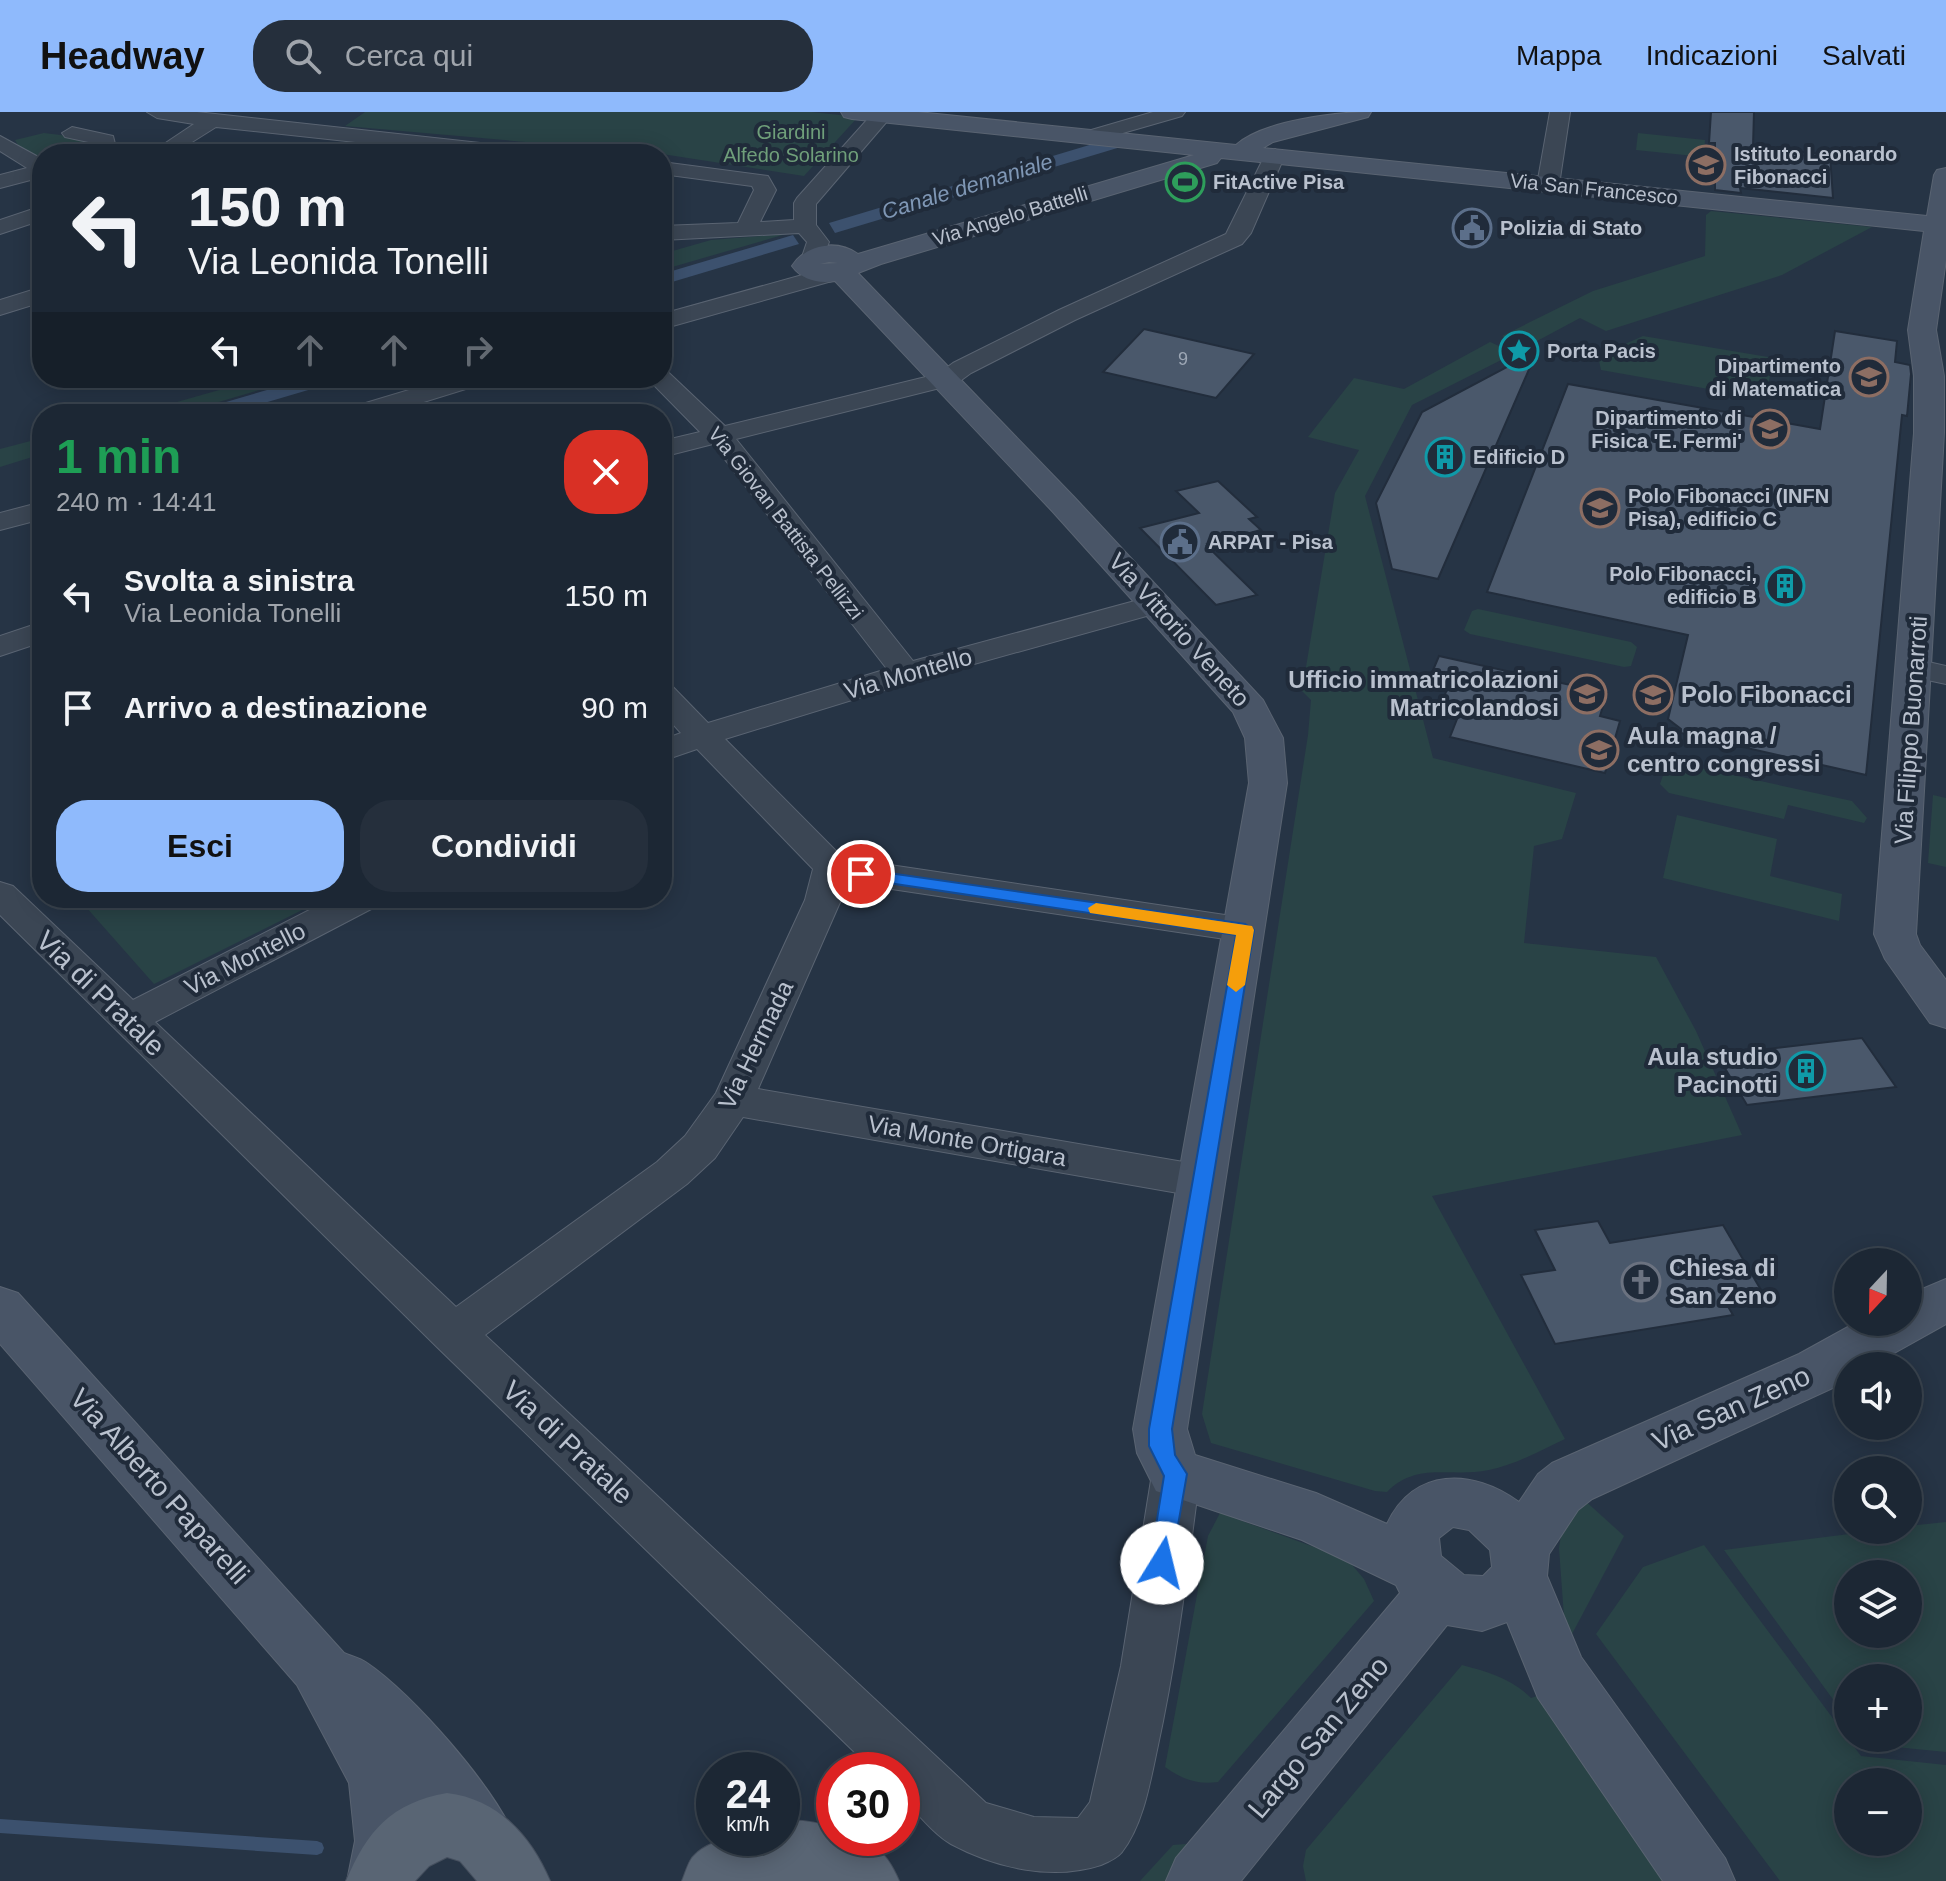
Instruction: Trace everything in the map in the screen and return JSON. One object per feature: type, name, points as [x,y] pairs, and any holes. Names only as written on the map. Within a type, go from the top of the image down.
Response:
[{"type":"main road","points":[[852,112],[1097,138],[1154,152]]},
{"type":"main road","points":[[1242,152],[1247,145],[1265,137],[1360,112]]},
{"type":"main road","name":"Via Angelo Battelli","points":[[829,266],[1154,152],[1242,152]]},
{"type":"main road","name":"Via San Francesco","points":[[1242,152],[1941,226]]},
{"type":"main road","points":[[1941,226],[1946,175]]},
{"type":"main road","name":"Via Filippo Buonarroti","points":[[1941,226],[1922,330],[1924,350],[1938,391],[1929,433],[1930,671],[1895,934],[1900,949],[1946,1012]]},
{"type":"main road","name":"Via Vittorio Veneto","points":[[829,266],[947,379],[1157,604],[1250,708],[1264,738],[1268,783],[1160,1429],[1161,1446],[1176,1474]]},
{"type":"main road","name":"Via San Zeno","points":[[1922,1313],[1946,1300]]},
{"type":"main road","name":"Via Alberto Paparelli","points":[[0,1308],[318,1665],[379,1775],[385,1804],[387,1841],[379,1880]]},
{"type":"main road","name":"Via San Zeno","points":[[1434,1543],[1558,1492],[1572,1481],[1631,1453],[1818,1370],[1879,1336]]},
{"type":"main road","points":[[1176,1474],[1316,1519],[1434,1543],[1491,1513],[1514,1535],[1520,1563],[1559,1677],[1702,1881]]},
{"type":"main road","name":"Via San Zeno","points":[[1520,1563],[1558,1492]]},
{"type":"main road","points":[[1434,1543],[1462,1602],[1486,1603],[1511,1590],[1520,1563]]},
{"type":"main road","name":"Largo San Zeno","points":[[1199,1881],[1434,1543]]},
{"type":"main road","name":"Via Alberto Paparelli","points":[[318,1665],[338,1677],[381,1714],[500,1860]]},
{"type":"main road","points":[[379,1880],[398,1849],[429,1829],[458,1827],[476,1832],[500,1860]]},
{"type":"main road","points":[[715,1881],[749,1860],[788,1852],[817,1854],[836,1860],[866,1881]]},
{"type":"street","points":[[157,112],[403,144]]},
{"type":"street","points":[[1097,138],[1175,112]]},
{"type":"street","points":[[1548,185],[1560,112]]},
{"type":"street","points":[[829,266],[818,242],[805,226],[805,203],[884,114]]},
{"type":"street","points":[[175,144],[212,121]]},
{"type":"street","points":[[72,133],[106,140],[105,144]]},
{"type":"street","points":[[0,142],[32,163]]},
{"type":"street","points":[[672,447],[947,379],[962,368],[1031,333],[1234,239],[1240,233],[1275,155]]},
{"type":"street","points":[[672,169],[746,177],[763,183],[765,190],[745,230]]},
{"type":"street","points":[[0,182],[32,172]]},
{"type":"street","points":[[0,206],[32,209]]},
{"type":"street","points":[[0,227],[32,214]]},
{"type":"street","points":[[672,233],[805,226]]},
{"type":"street","name":"Via Angelo Battelli","points":[[672,319],[775,287],[829,266]]},
{"type":"street","points":[[0,308],[32,297]]},
{"type":"street","points":[[404,404],[448,388]]},
{"type":"street","name":"Via Giovan Battista Pellizzi","points":[[670,388],[719,435],[906,673]]},
{"type":"street","points":[[0,522],[32,513]]},
{"type":"street","name":"Via Montello","points":[[672,747],[906,673],[1157,604]]},
{"type":"street","points":[[0,647],[32,635]]},
{"type":"street","points":[[672,704],[831,867],[861,874],[1245,930]]},
{"type":"street","name":"Via Hermada","points":[[453,1334],[672,1173],[700,1147],[733,1100],[823,900],[831,867]]},
{"type":"street","name":"Via di Pratale","points":[[0,894],[453,1334],[967,1823],[1046,1848],[1080,1845],[1104,1833],[1115,1813],[1128,1772],[1176,1474]]},
{"type":"street","name":"Via Montello","points":[[127,1020],[343,908]]},
{"type":"street","name":"Via Monte Ortigara","points":[[733,1100],[1201,1181]]},
{"type":"green space","name":"Giardini Alfedo Solarino","points":[[365,112],[812,112],[858,117],[804,176],[672,156],[672,144],[549,144],[345,126]]},
{"type":"green space","points":[[44,133],[101,140],[97,144],[32,144],[32,154],[19,147],[15,140]]},
{"type":"green space","points":[[1638,133],[1705,140],[1704,157],[1636,150]]},
{"type":"green space","points":[[1711,211],[1872,227],[1782,275],[1606,331],[1580,318],[1524,348],[1502,336],[1593,291],[1705,256],[1706,215]]},
{"type":"green space","points":[[786,234],[672,267],[672,251],[711,240]]},
{"type":"green space","points":[[1643,336],[1774,358],[1765,399],[1601,370],[1598,356]]},
{"type":"green space","points":[[1490,342],[1515,353],[1412,405],[1365,496],[1433,758],[1576,793],[1562,839],[1534,846],[1524,943],[1656,957],[1696,1031],[1742,1135],[1432,1196],[1565,1439],[1499,1468],[1422,1474],[1398,1482],[1387,1492],[1375,1491],[1211,1443],[1202,1414],[1308,735],[1311,700],[1302,691],[1335,493],[1359,450],[1308,437],[1354,378],[1404,389]]},
{"type":"green space","points":[[226,388],[266,388],[212,404],[170,404]]},
{"type":"green space","points":[[32,441],[32,457],[0,467],[0,449]]},
{"type":"green space","points":[[1478,609],[1631,642],[1637,647],[1631,666],[1624,667],[1470,634],[1464,630],[1472,611]]},
{"type":"green space","points":[[1668,761],[1852,801],[1867,818],[1864,823],[1788,805],[1784,819],[1669,793],[1660,784]]},
{"type":"green space","points":[[1933,795],[1946,798],[1946,867],[1928,863]]},
{"type":"green space","points":[[1677,815],[1777,839],[1770,876],[1842,894],[1839,921],[1663,878]]},
{"type":"green space","points":[[87,908],[306,908],[154,984]]},
{"type":"green space","points":[[1582,1498],[1624,1536],[1572,1634],[1564,1617],[1559,1548],[1563,1523]]},
{"type":"green space","points":[[1220,1513],[1347,1559],[1364,1579],[1374,1601],[1218,1782],[1203,1783],[1184,1778],[1165,1767],[1208,1536]]},
{"type":"green space","points":[[1946,1522],[1946,1752],[1922,1750],[1922,1664],[1834,1664],[1834,1701],[1724,1550],[1834,1536],[1834,1544],[1922,1544],[1922,1525]]},
{"type":"green space","points":[[1704,1545],[1834,1720],[1834,1752],[1858,1752],[1861,1756],[1946,1765],[1946,1881],[1780,1881],[1596,1634],[1643,1567]]},
{"type":"green space","points":[[1462,1665],[1507,1681],[1531,1698],[1543,1694],[1671,1881],[1306,1881],[1303,1866],[1306,1850]]},
{"type":"green space","points":[[1186,1844],[1207,1849],[1180,1881],[1140,1881],[1173,1845]]},
{"type":"water","name":"Canale demaniale","points":[[1096,143],[1124,146],[835,233],[829,223]]},
{"type":"water","points":[[793,235],[799,244],[672,282],[672,271]]},
{"type":"water","points":[[274,388],[315,388],[261,404],[219,404]]},
{"type":"building","points":[[1711,112],[1754,112],[1753,147],[1830,155],[1833,198],[1740,188],[1741,193],[1715,190],[1715,143],[1709,143]]},
{"type":"building","points":[[1144,329],[1254,354],[1216,398],[1103,372]]},
{"type":"building","points":[[1835,331],[1897,341],[1895,362],[1910,365],[1911,374],[1907,416],[1902,415],[1866,775],[1681,733],[1681,729],[1668,719],[1688,635],[1487,592],[1568,384],[1820,429]]},
{"type":"building","name":"Edificio D","points":[[1537,351],[1438,579],[1392,569],[1376,503],[1422,412]]},
{"type":"building","name":"ARPAT - Pisa","points":[[1218,481],[1257,517],[1249,519],[1261,530],[1208,544],[1257,595],[1216,605],[1140,528],[1199,513],[1176,491]]},
{"type":"building","points":[[1439,656],[1607,693],[1600,716],[1620,721],[1605,773],[1450,737],[1459,714],[1439,709],[1448,687],[1428,682]]},
{"type":"building","name":"Aula studio Pacinotti","points":[[1862,1038],[1896,1087],[1747,1105],[1717,1055]]},
{"type":"building","name":"Chiesa di San Zeno","points":[[1598,1221],[1610,1243],[1723,1225],[1761,1290],[1722,1296],[1733,1315],[1555,1344],[1521,1275],[1555,1270],[1535,1230]]},
{"type":"waterway","points":[[0,1826],[317,1848]]},
{"type":"slow traffic","points":[[1096,908],[1245,930],[1236,985]]},
{"type":"place","name":"Istituto Leonardo Fibonacci","points":[[1706,165]]},
{"type":"place","name":"FitActive Pisa","points":[[1185,182]]},
{"type":"place","name":"Polizia di Stato","points":[[1472,228]]},
{"type":"place","name":"Porta Pacis","points":[[1519,351]]},
{"type":"place","name":"Dipartimento di Matematica","points":[[1869,377]]},
{"type":"place","name":"Dipartimento di Fisica 'E. Fermi'","points":[[1770,429]]},
{"type":"place","name":"Edificio D","points":[[1445,457]]},
{"type":"place","name":"Polo Fibonacci (INFN Pisa), edificio C","points":[[1600,508]]},
{"type":"place","name":"ARPAT - Pisa","points":[[1180,542]]},
{"type":"place","name":"Polo Fibonacci, edificio B","points":[[1785,586]]},
{"type":"place","name":"Ufficio immatricolazioni Matricolandosi","points":[[1587,694]]},
{"type":"place","name":"Polo Fibonacci","points":[[1653,695]]},
{"type":"place","name":"Aula magna / centro congressi","points":[[1599,750]]},
{"type":"place","name":"Aula studio Pacinotti","points":[[1806,1071]]},
{"type":"place","name":"Chiesa di San Zeno","points":[[1641,1282]]},
{"type":"route","points":[[861,874],[1245,930],[1160,1429],[1161,1446],[1176,1474],[1162,1563]]}]
